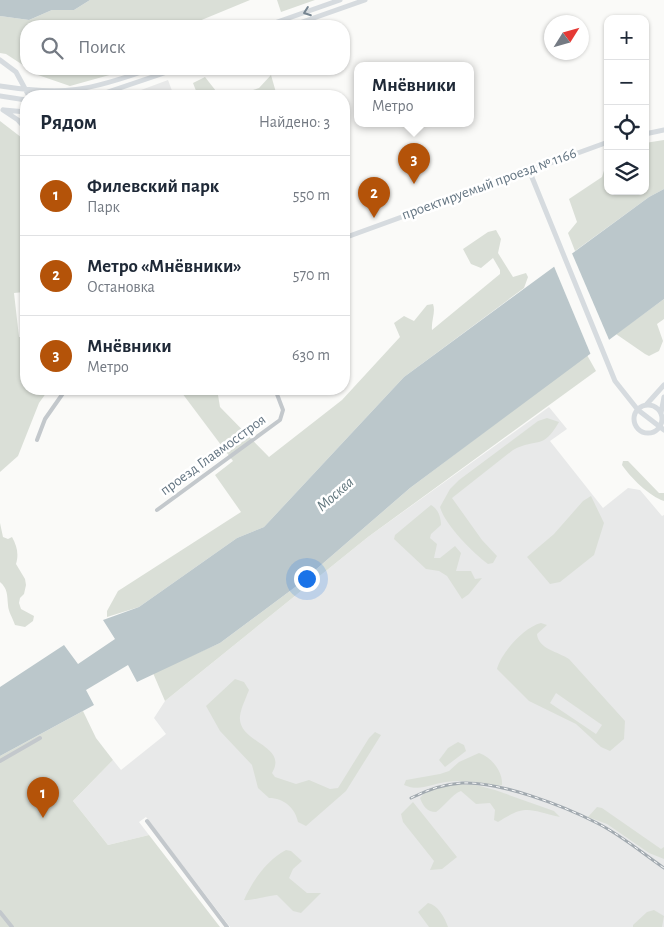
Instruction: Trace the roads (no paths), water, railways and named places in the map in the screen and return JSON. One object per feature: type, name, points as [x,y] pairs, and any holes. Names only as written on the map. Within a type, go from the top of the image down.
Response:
[{"type":"street","points":[[283,20],[340,0]]},
{"type":"street","points":[[309,20],[365,0]]},
{"type":"street","points":[[0,60],[16,72],[26,90]]},
{"type":"street","points":[[80,90],[108,84],[133,75]]},
{"type":"street","points":[[114,90],[158,75]]},
{"type":"street","points":[[0,86],[27,90]]},
{"type":"street","points":[[0,96],[20,99]]},
{"type":"street","points":[[2,109],[20,111]]},
{"type":"street","points":[[2,109],[20,122]]},
{"type":"street","points":[[649,133],[664,130]]},
{"type":"street","name":"проектируемый проезд № 1166","points":[[350,236],[604,143]]},
{"type":"street","points":[[529,170],[554,235],[619,388],[638,410],[662,428]]},
{"type":"street","points":[[662,428],[652,432],[640,430],[634,419],[638,410],[646,405],[664,385]]},
{"type":"street","points":[[37,440],[45,420],[62,395]]},
{"type":"street","name":"проезд Главмосстроя","points":[[157,510],[280,420],[283,410],[277,395]]},
{"type":"street","points":[[662,428],[661,413],[664,398]]},
{"type":"street","points":[[646,405],[655,407],[661,413]]},
{"type":"street","points":[[0,761],[40,738]]},
{"type":"street","points":[[147,821],[227,927]]},
{"type":"street","points":[[0,912],[12,927]]},
{"type":"water","points":[[0,0],[90,0],[74,10],[52,10],[29,20],[0,16]]},
{"type":"water","name":"Москва","points":[[664,189],[664,299],[410,488],[298,585],[220,643],[137,682],[128,665],[86,690],[94,705],[0,756],[0,687],[64,645],[78,664],[115,639],[103,620],[139,607],[237,538],[264,527],[404,377],[649,197]]},
{"type":"railway","points":[[411,798],[435,788],[462,783],[477,783],[512,790],[550,802],[597,823],[664,868]]},
{"type":"place","name":"Мнёвники","points":[[414,184]]},
{"type":"place","name":"Метро «Мнёвники»","points":[[374,218]]},
{"type":"place","name":"Филевский парк","points":[[43,818]]}]
